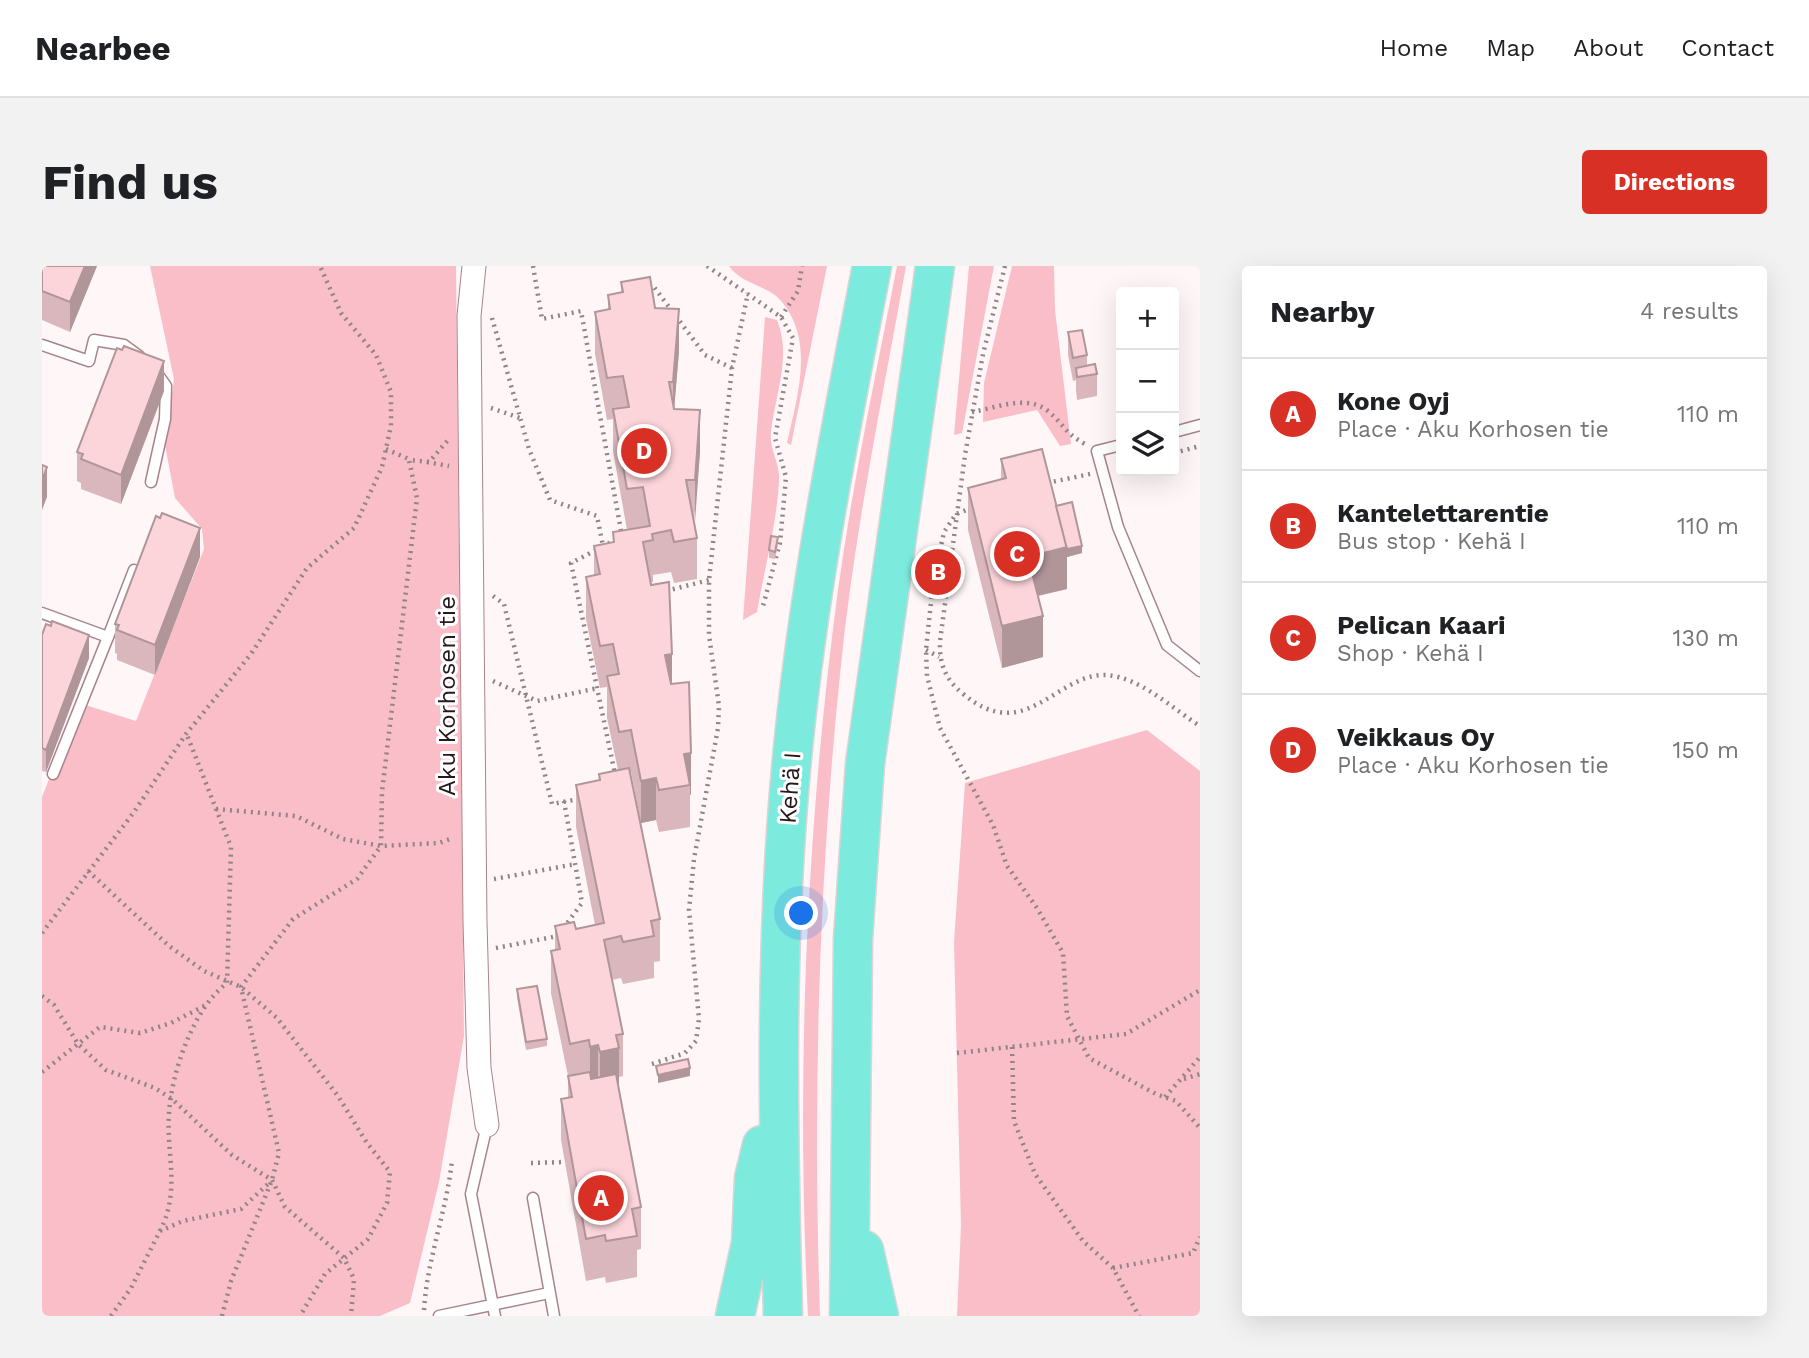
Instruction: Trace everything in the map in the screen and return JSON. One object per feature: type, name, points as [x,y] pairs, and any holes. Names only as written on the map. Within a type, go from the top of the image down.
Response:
[{"type":"highway","name":"Kehä I","points":[[783,1316],[777,1089],[780,937],[793,748],[813,588],[872,266]]},
{"type":"highway","points":[[849,1316],[853,939],[865,764],[935,266]]},
{"type":"highway","points":[[735,1316],[751,1243],[754,1178],[777,1089]]},
{"type":"highway","points":[[851,1186],[878,1316]]},
{"type":"street","name":"Aku Korhosen tie","points":[[474,266],[469,316],[479,409],[471,455],[474,830],[479,1068],[487,1125]]},
{"type":"lane","points":[[42,345],[89,361],[94,340],[124,345],[151,365],[166,386],[165,419],[151,482]]},
{"type":"lane","points":[[1179,431],[1200,425]]},
{"type":"lane","points":[[1116,446],[1097,451],[1118,527],[1167,645],[1200,671]]},
{"type":"lane","points":[[53,774],[134,570]]},
{"type":"lane","points":[[42,613],[108,637]]},
{"type":"lane","points":[[487,1125],[471,1194],[495,1316]]},
{"type":"lane","points":[[534,1198],[554,1316]]},
{"type":"lane","points":[[439,1316],[550,1293]]},
{"type":"path","points":[[42,933],[186,734],[251,654],[307,568],[354,528],[382,467],[391,425],[391,392],[376,355],[341,313],[320,266]]},
{"type":"path","points":[[533,266],[542,319],[581,311],[622,536],[571,563],[616,778]]},
{"type":"path","points":[[707,266],[781,317],[793,338],[775,438],[786,477],[780,543],[763,606]]},
{"type":"path","points":[[781,317],[798,291],[802,266]]},
{"type":"path","points":[[1005,266],[972,412],[956,514],[939,657],[945,675],[960,692],[986,708],[1002,711],[1034,707],[1077,682],[1107,675],[1140,686],[1200,726]]},
{"type":"path","points":[[642,288],[654,286],[705,355],[732,368]]},
{"type":"path","points":[[652,1064],[685,1053],[696,1041],[699,1019],[688,910],[694,859],[718,728],[719,706],[709,635],[709,580],[732,368],[748,293]]},
{"type":"path","points":[[490,311],[520,418],[550,500],[597,516],[603,546]]},
{"type":"path","points":[[972,412],[1033,403],[1048,411],[1066,434],[1097,451]]},
{"type":"path","points":[[409,460],[429,462],[479,409],[520,418]]},
{"type":"path","points":[[606,438],[616,436]]},
{"type":"path","points":[[1179,452],[1200,446]]},
{"type":"path","points":[[386,449],[409,460],[453,466],[471,455]]},
{"type":"path","points":[[222,1316],[231,1281],[272,1180],[279,1153],[242,987],[293,919],[357,879],[381,846],[382,792],[418,498],[409,460]]},
{"type":"path","points":[[1034,487],[1102,472]]},
{"type":"path","points":[[978,506],[956,514],[944,532],[935,569],[926,650],[927,676],[940,728],[993,825],[1007,866],[1037,908],[1063,953],[1067,1016],[1089,1058],[1176,1101],[1200,1128]]},
{"type":"path","points":[[659,592],[709,580]]},
{"type":"path","points":[[489,592],[504,604],[552,804],[591,796]]},
{"type":"path","points":[[926,650],[939,657]]},
{"type":"path","points":[[489,679],[537,701],[598,688]]},
{"type":"path","points":[[186,734],[231,848],[227,983]]},
{"type":"path","points":[[493,948],[556,939],[582,903],[564,802]]},
{"type":"path","points":[[216,808],[296,816],[343,839],[381,846],[439,843],[474,830]]},
{"type":"path","points":[[492,880],[576,864]]},
{"type":"path","points":[[88,871],[169,946],[204,971],[227,983],[242,987],[277,1018],[338,1096],[367,1143],[390,1172],[387,1203],[368,1239],[325,1274],[300,1316]]},
{"type":"path","points":[[565,926],[575,934]]},
{"type":"path","points":[[111,1316],[131,1288],[160,1231],[174,1180],[169,1114],[185,1043],[215,992],[227,983]]},
{"type":"path","points":[[957,1054],[1126,1034],[1200,990]]},
{"type":"path","points":[[42,996],[54,1005],[78,1044],[106,1070],[155,1088],[172,1099],[232,1155],[272,1180],[285,1207],[344,1258],[354,1279],[351,1316]]},
{"type":"path","points":[[42,1072],[100,1027],[139,1033],[171,1023],[208,1004]]},
{"type":"path","points":[[1012,1047],[1014,1121],[1035,1174],[1083,1241],[1114,1268],[1139,1316]]},
{"type":"path","points":[[1165,1097],[1200,1057]]},
{"type":"path","points":[[1181,1081],[1200,1074]]},
{"type":"path","points":[[424,1316],[425,1287],[449,1193],[453,1160]]},
{"type":"path","points":[[531,1163],[565,1162]]},
{"type":"path","points":[[160,1231],[183,1222],[241,1209],[272,1180]]},
{"type":"path","points":[[1114,1268],[1193,1253],[1200,1237]]},
{"type":"shaded area","points":[[150,266],[456,266],[464,1036],[439,1182],[410,1303],[380,1316],[42,1316],[42,797],[79,703],[136,721],[204,549],[202,529],[175,498],[165,445],[174,379]]},
{"type":"shaded area","points":[[729,266],[827,266],[791,445],[787,443],[801,370],[798,334],[792,318],[777,296],[741,277]]},
{"type":"shaded area","points":[[897,266],[906,266],[852,572],[833,755],[822,915],[817,1075],[820,1316],[808,1316],[803,1135],[804,1044],[806,953],[818,771],[844,549]]},
{"type":"shaded area","points":[[969,266],[994,266],[962,433],[954,435]]},
{"type":"shaded area","points":[[1012,266],[1054,266],[1055,310],[1071,444],[1060,446],[1037,410],[983,422],[984,383]]},
{"type":"shaded area","points":[[765,317],[777,320],[783,347],[771,432],[779,473],[778,494],[757,612],[743,620]]},
{"type":"shaded area","points":[[1147,730],[1200,771],[1200,1316],[957,1316],[961,1225],[954,942],[965,783]]},
{"type":"building","points":[[42,266],[85,266],[70,302],[42,291]]},
{"type":"building","points":[[650,277],[655,308],[679,309],[673,382],[669,382],[674,409],[700,410],[695,480],[686,480],[697,538],[674,542],[671,530],[652,534],[653,540],[643,542],[651,585],[669,582],[672,654],[665,655],[671,684],[689,682],[691,753],[684,754],[690,785],[659,790],[656,778],[641,781],[631,730],[619,732],[607,676],[619,674],[613,644],[600,646],[586,577],[600,574],[594,546],[614,542],[613,532],[650,526],[643,487],[627,489],[613,409],[629,407],[623,376],[607,378],[595,312],[610,309],[608,295],[623,292],[621,282]]},
{"type":"building","points":[[1082,330],[1087,355],[1073,358],[1068,332]]},
{"type":"building","points":[[124,346],[164,361],[121,475],[81,459],[83,454],[77,452],[117,348],[122,350]]},
{"type":"building","points":[[1095,364],[1097,374],[1077,377],[1076,368]]},
{"type":"building","points":[[1042,449],[1067,547],[1028,557],[1043,616],[1002,626],[968,488],[1006,478],[1001,459]]},
{"type":"building","points":[[42,465],[47,467],[42,480]]},
{"type":"building","points":[[1072,502],[1082,546],[1067,549],[1056,506]]},
{"type":"building","points":[[162,513],[200,528],[155,645],[117,630],[119,625],[115,624],[156,516],[160,518]]},
{"type":"building","points":[[771,536],[778,537],[775,552],[769,550]]},
{"type":"building","points":[[936,561],[942,562],[940,576],[934,575]]},
{"type":"building","points":[[52,621],[89,635],[46,750],[42,748],[42,635],[46,624],[51,626]]},
{"type":"building","points":[[629,768],[660,919],[651,921],[654,936],[623,942],[621,936],[604,940],[623,1034],[616,1035],[619,1048],[600,1052],[598,1045],[590,1047],[589,1040],[570,1044],[551,951],[560,949],[555,926],[574,922],[576,929],[604,923],[576,785],[600,780],[599,774]]},
{"type":"building","points":[[537,986],[547,1039],[526,1042],[517,989]]},
{"type":"building","points":[[688,1059],[690,1068],[658,1075],[656,1066]]},
{"type":"building","points":[[590,1072],[591,1079],[616,1074],[641,1207],[632,1209],[637,1236],[606,1241],[605,1235],[586,1239],[561,1099],[572,1097],[568,1076]]},
{"type":"place","name":"Veikkaus Oy","points":[[644,451]]},
{"type":"place","name":"Pelican Kaari","points":[[1017,554]]},
{"type":"place","name":"Kantelettarentie","points":[[938,572]]},
{"type":"place","name":"Kone Oyj","points":[[601,1198]]}]
